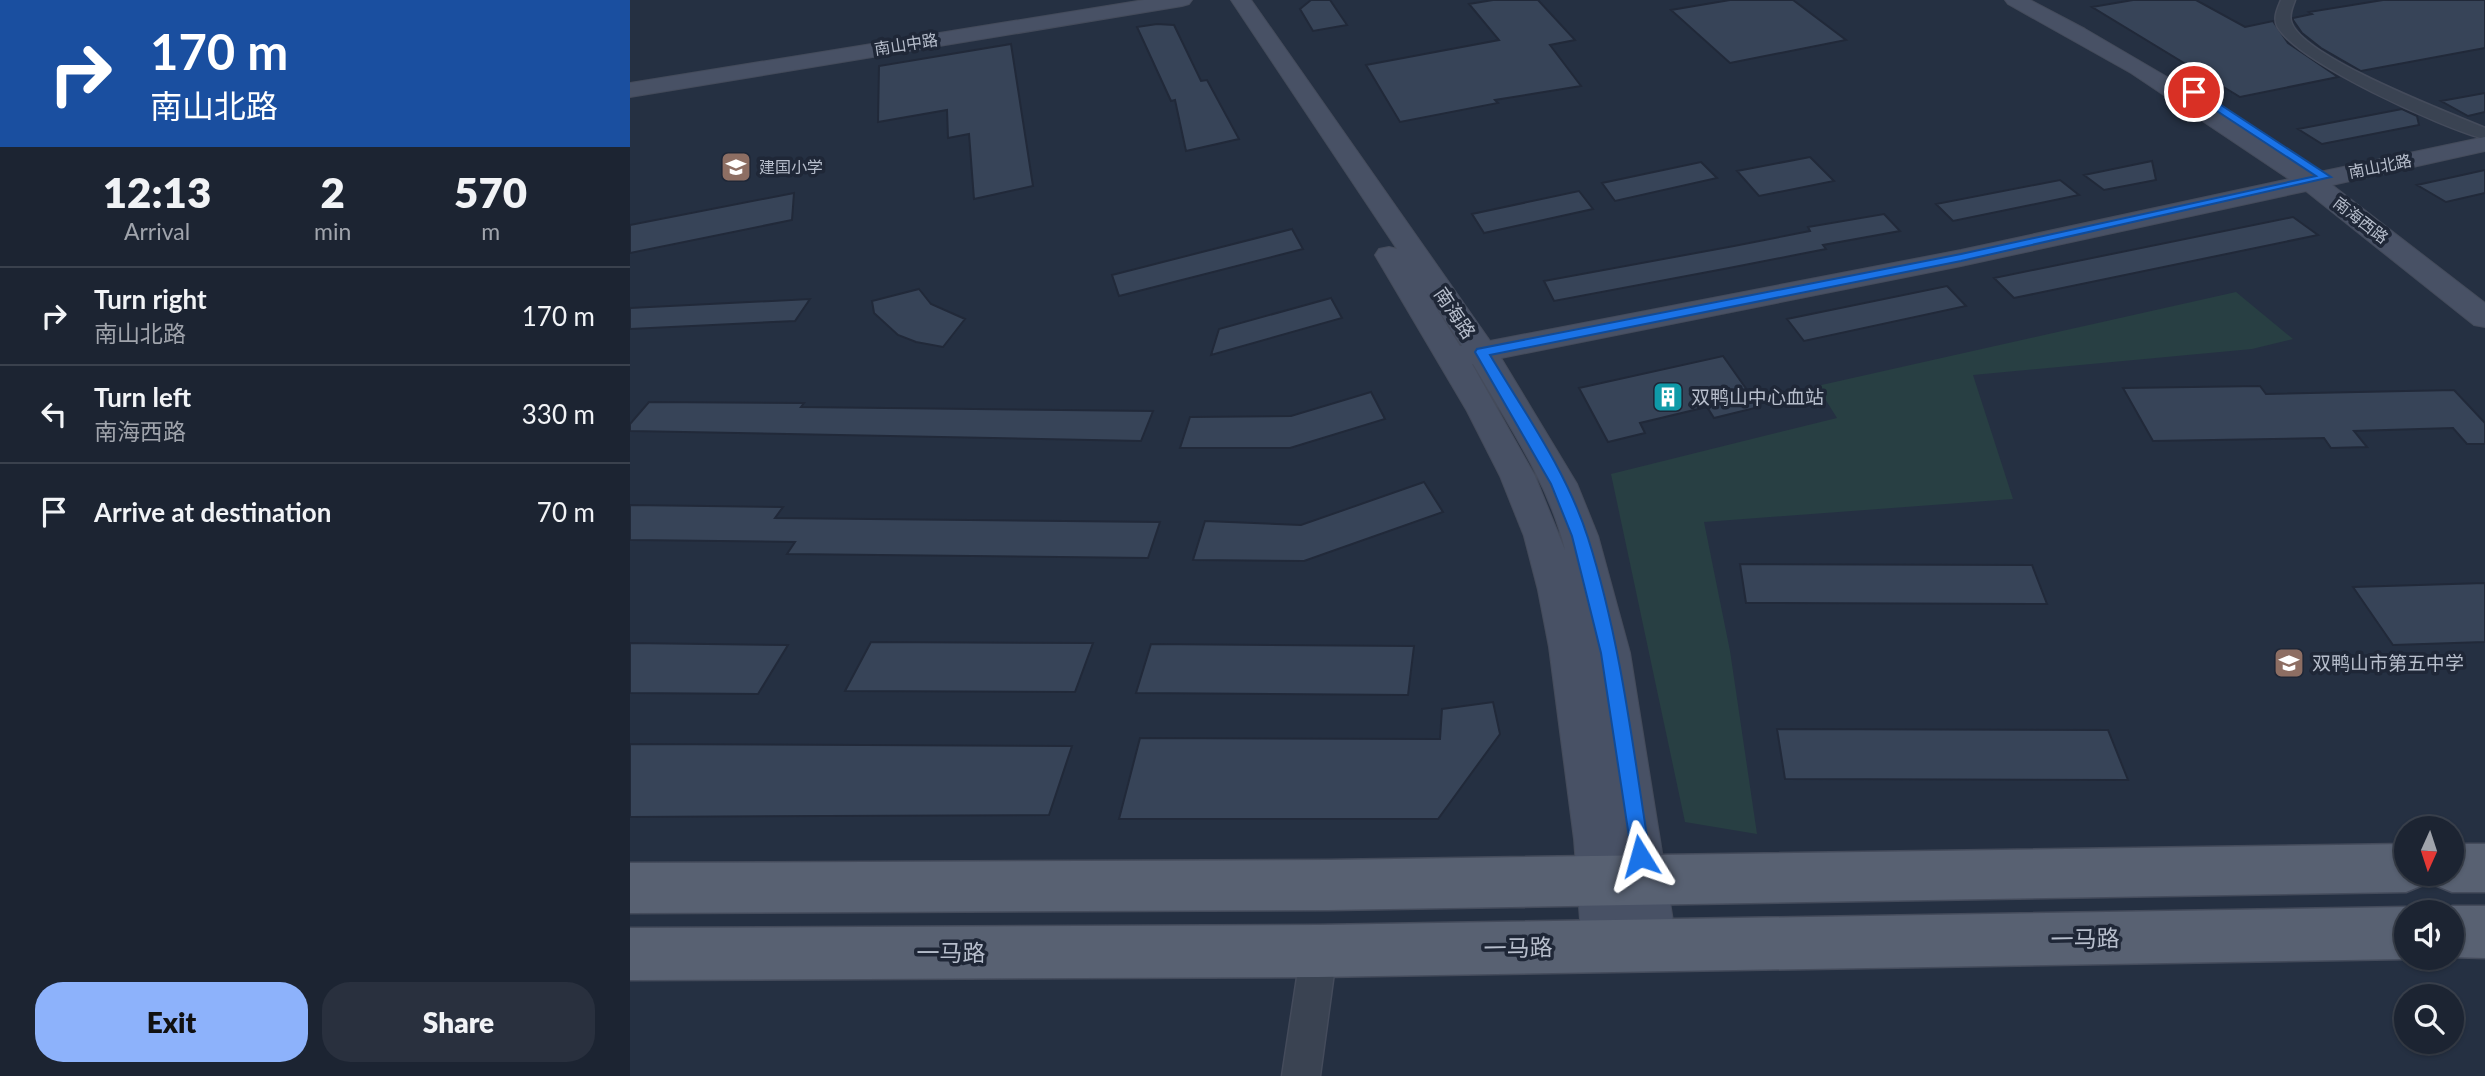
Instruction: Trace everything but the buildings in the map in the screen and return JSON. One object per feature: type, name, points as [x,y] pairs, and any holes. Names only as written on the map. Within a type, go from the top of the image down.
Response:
[{"type":"main road","points":[[2464,867],[2485,868]]},
{"type":"main road","points":[[630,888],[1315,886],[2394,868]]},
{"type":"main road","points":[[2464,932],[2485,932]]},
{"type":"main road","name":"一马路","points":[[630,954],[1320,951],[2394,933]]},
{"type":"street","name":"南山中路","points":[[630,83],[1140,0]]},
{"type":"street","name":"南山中路","points":[[630,90],[1182,0]]},
{"type":"street","name":"南海路","points":[[1221,0],[1359,207],[1467,355]]},
{"type":"street","name":"南海路","points":[[1241,0],[1467,355],[1487,415],[1534,513],[1554,577],[1574,676],[1623,880],[1629,947]]},
{"type":"street","name":"南海西路","points":[[2015,0],[2127,62],[2318,179],[2485,318]]},
{"type":"street","name":"南海西路","points":[[2030,0],[2171,78],[2318,179],[2485,301]]},
{"type":"street","points":[[2288,0],[2282,18],[2285,26],[2290,34],[2315,53],[2352,74],[2485,134]]},
{"type":"street","name":"南山北路","points":[[1467,355],[1961,258],[2485,144]]},
{"type":"street","points":[[1301,1076],[1320,951]]},
{"type":"green space","points":[[2236,292],[2293,339],[2252,349],[1973,375],[2013,499],[1704,522],[1730,651],[1757,834],[1685,822],[1611,474],[1837,418],[1817,386]]},
{"type":"place","name":"建国小学","points":[[736,167]]},
{"type":"place","name":"双鸭山中心血站","points":[[1668,397]]},
{"type":"place","name":"双鸭山市第五中学","points":[[2289,663]]},
{"type":"route","points":[[1640,856],[1610,653],[1580,536],[1559,484],[1482,352],[1961,258],[2325,177],[2194,92]]}]
